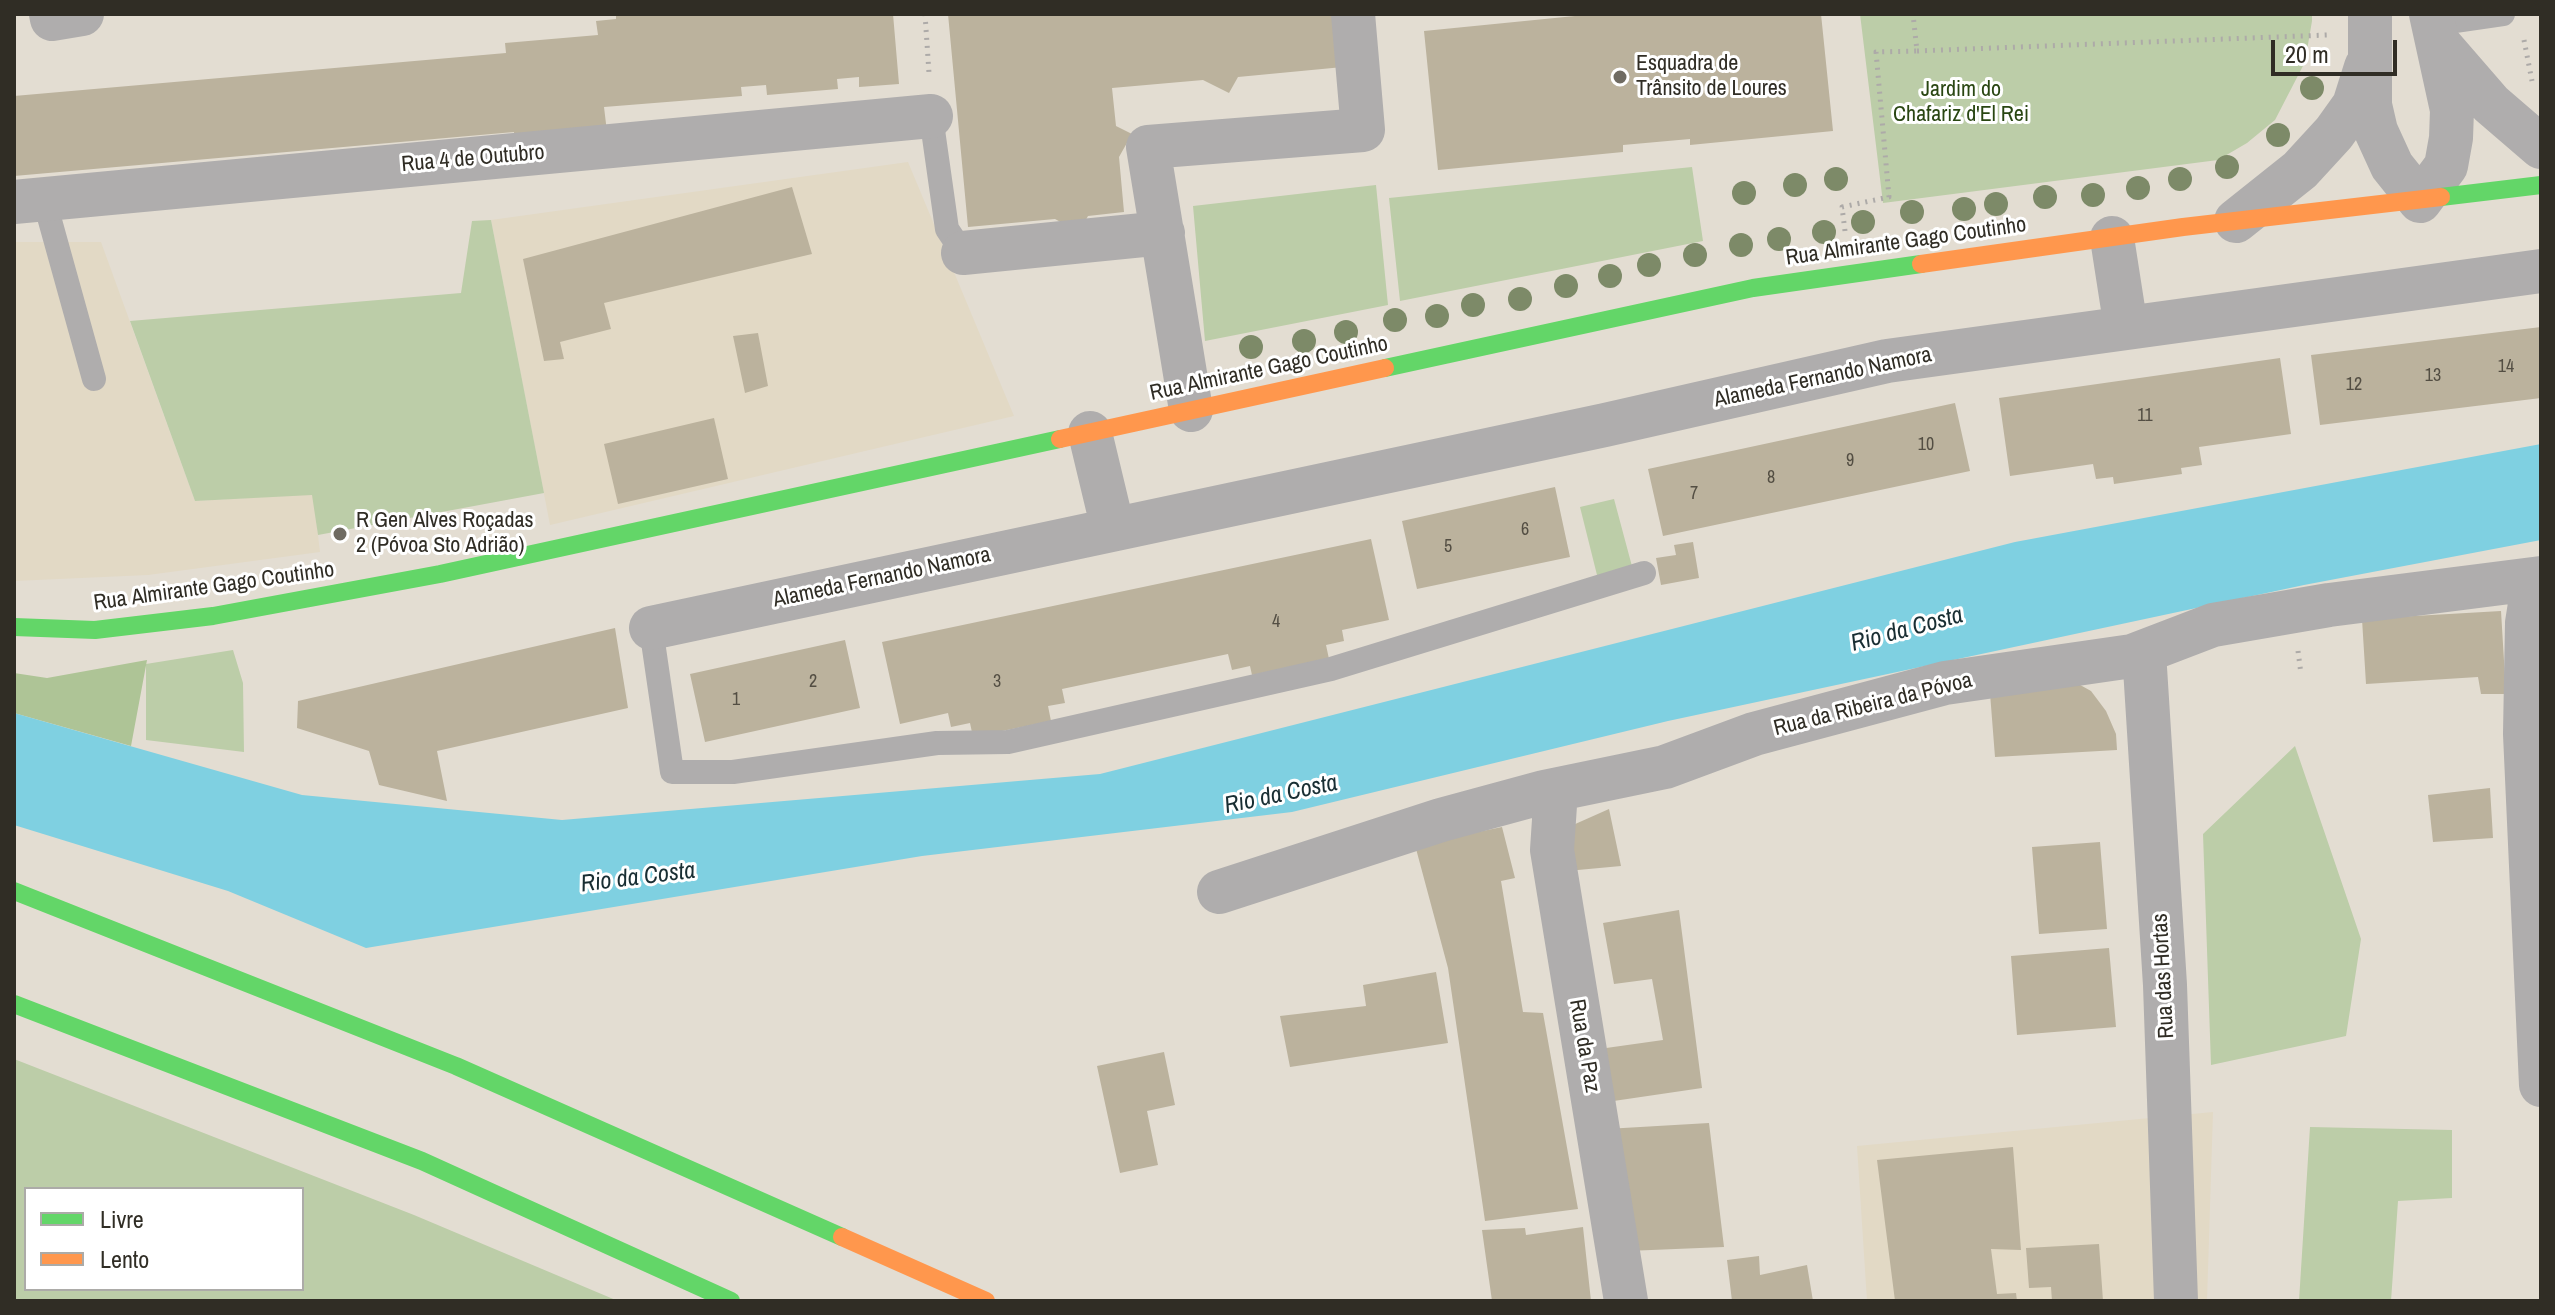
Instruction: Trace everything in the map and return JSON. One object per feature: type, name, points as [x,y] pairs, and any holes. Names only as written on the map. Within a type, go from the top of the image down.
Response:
[{"type":"main road","name":"Rua Almirante Gago Coutinho","points":[[14,627],[95,630],[213,616],[355,591],[583,545],[1753,288],[2236,221],[2541,185]]},
{"type":"main road","points":[[14,891],[456,1066],[986,1301]]},
{"type":"main road","points":[[14,1004],[422,1161],[731,1301]]},
{"type":"street","points":[[51,14],[52,19],[82,14]]},
{"type":"street","points":[[1191,410],[1148,147],[1363,130],[1353,14]]},
{"type":"street","points":[[2371,35],[2434,27]]},
{"type":"street","points":[[2371,35],[2370,105],[2376,131],[2392,166],[2420,201],[2446,166],[2451,138],[2452,110],[2434,27]]},
{"type":"street","points":[[2434,27],[2491,104],[2541,147]]},
{"type":"street","points":[[2236,221],[2300,170],[2334,133],[2354,105],[2371,35]]},
{"type":"street","name":"Rua 4 de Outubro","points":[[29,200],[931,116]]},
{"type":"street","points":[[963,253],[1163,233]]},
{"type":"street","points":[[2112,238],[2126,328]]},
{"type":"street","name":"Alameda Fernando Namora","points":[[651,628],[1887,361],[2541,271]]},
{"type":"street","points":[[1090,433],[1113,529]]},
{"type":"street","points":[[2537,579],[2527,623],[2525,734],[2541,1085]]},
{"type":"street","name":"Rua da Ribeira da Póvoa","points":[[1219,892],[1441,820],[1556,790],[1665,767],[1754,734],[1945,683],[2144,652],[2213,625],[2329,605],[2537,579]]},
{"type":"street","name":"Rua das Hortas","points":[[2144,652],[2165,985],[2176,1301]]},
{"type":"street","name":"Rua da Paz","points":[[1556,790],[1552,850],[1626,1301]]},
{"type":"lane","points":[[2434,27],[2512,21]]},
{"type":"lane","points":[[931,116],[947,229],[963,253]]},
{"type":"lane","points":[[29,200],[94,379]]},
{"type":"lane","points":[[651,628],[672,772],[733,772],[937,743],[1008,742],[1331,669],[1644,573]]},
{"type":"path","points":[[925,14],[931,116]]},
{"type":"path","points":[[1913,14],[1917,51]]},
{"type":"path","points":[[2512,21],[2532,83]]},
{"type":"path","points":[[1849,275],[1842,207],[1889,197],[1876,52],[2371,35]]},
{"type":"shaded area","points":[[908,162],[1014,416],[550,525],[491,220]]},
{"type":"shaded area","points":[[14,242],[101,242],[195,501],[313,494],[320,552],[148,575],[14,581]]},
{"type":"shaded area","points":[[2213,1112],[2207,1301],[1867,1301],[1857,1146]]},
{"type":"green space","name":"Jardim do Chafariz d'El Rei","points":[[1860,14],[2312,14],[2312,21],[2305,62],[2275,120],[2247,143],[2218,160],[1883,203]]},
{"type":"green space","points":[[1692,167],[1703,241],[1400,301],[1389,198]]},
{"type":"green space","points":[[1376,185],[1388,305],[1205,341],[1193,206]]},
{"type":"green space","points":[[491,220],[544,493],[318,535],[312,495],[195,501],[130,321],[461,293],[472,221]]},
{"type":"green space","points":[[1614,499],[1633,570],[1598,579],[1580,507]]},
{"type":"green space","points":[[233,650],[243,683],[244,752],[146,740],[146,664]]},
{"type":"green space","points":[[147,660],[131,746],[14,713],[14,673],[47,678]]},
{"type":"green space","points":[[2295,746],[2361,939],[2346,1036],[2211,1065],[2203,834]]},
{"type":"green space","points":[[14,1059],[414,1215],[618,1301],[14,1301]]},
{"type":"green space","points":[[2310,1127],[2452,1130],[2452,1198],[2398,1201],[2391,1301],[2299,1301]]},
{"type":"water","name":"Rio da Costa","points":[[2541,444],[2541,540],[2304,585],[1668,721],[1292,812],[922,856],[366,948],[228,891],[14,825],[14,713],[302,795],[562,820],[1100,774],[2015,542]]},
{"type":"building","points":[[616,14],[893,14],[899,84],[859,87],[859,77],[837,79],[838,89],[767,95],[766,85],[741,87],[742,96],[604,107],[607,132],[514,140],[514,132],[14,176],[14,96],[506,53],[505,43],[598,35],[596,21],[616,19]]},
{"type":"building","points":[[948,14],[1338,14],[1343,67],[1238,77],[1229,93],[1203,80],[1112,88],[1116,126],[1132,134],[1119,157],[1124,212],[1088,216],[1079,232],[1055,219],[968,227]]},
{"type":"building","points":[[1595,14],[1821,14],[1833,131],[1690,145],[1690,139],[1623,145],[1623,152],[1438,170],[1424,31]]},
{"type":"building","points":[[792,187],[812,254],[604,303],[611,329],[560,342],[564,359],[544,361],[523,259]]},
{"type":"building","points":[[2541,327],[2541,398],[2320,425],[2311,355]]},
{"type":"building","points":[[758,333],[768,386],[745,393],[733,336]]},
{"type":"building","points":[[2280,358],[2291,434],[2199,447],[2202,465],[2181,468],[2182,474],[2114,484],[2113,477],[2096,479],[2093,464],[2010,476],[1999,398]]},
{"type":"building","points":[[1955,403],[1970,471],[1663,536],[1648,469]]},
{"type":"building","points":[[714,418],[728,479],[618,504],[604,444]]},
{"type":"building","points":[[1555,487],[1570,557],[1417,589],[1402,521]]},
{"type":"building","points":[[1371,539],[1389,620],[1342,630],[1344,641],[1326,645],[1329,659],[1252,675],[1250,666],[1232,670],[1228,654],[1062,689],[1065,703],[1048,706],[1051,721],[973,737],[970,723],[951,727],[948,713],[900,724],[882,642]]},
{"type":"building","points":[[1693,542],[1699,578],[1661,585],[1656,558],[1676,555],[1674,545]]},
{"type":"building","points":[[2501,611],[2506,694],[2481,694],[2478,677],[2366,684],[2362,619]]},
{"type":"building","points":[[615,628],[628,708],[437,751],[447,801],[379,785],[369,751],[297,728],[298,701]]},
{"type":"building","points":[[845,640],[860,708],[705,742],[690,674]]},
{"type":"building","points":[[2073,681],[2091,691],[2106,711],[2116,734],[2117,750],[1995,757],[1990,693]]},
{"type":"building","points":[[2490,788],[2493,838],[2433,842],[2428,795]]},
{"type":"building","points":[[1609,809],[1621,866],[1567,871],[1573,825]]},
{"type":"building","points":[[1502,827],[1515,878],[1501,881],[1523,1012],[1543,1013],[1578,1209],[1485,1221],[1448,968],[1415,845]]},
{"type":"building","points":[[2100,842],[2107,929],[2039,934],[2032,847]]},
{"type":"building","points":[[1679,910],[1702,1088],[1600,1103],[1592,1050],[1663,1040],[1652,979],[1614,984],[1603,923]]},
{"type":"building","points":[[2109,948],[2116,1027],[2017,1035],[2011,956]]},
{"type":"building","points":[[1436,972],[1448,1043],[1290,1067],[1280,1016],[1366,1006],[1363,985]]},
{"type":"building","points":[[1164,1052],[1175,1105],[1147,1111],[1158,1165],[1120,1173],[1097,1066]]},
{"type":"building","points":[[1709,1123],[1724,1247],[1627,1251],[1606,1129]]},
{"type":"building","points":[[2013,1147],[2021,1250],[1991,1249],[1997,1294],[2016,1293],[2017,1301],[1895,1301],[1877,1160]]},
{"type":"building","points":[[1583,1227],[1591,1301],[1492,1301],[1482,1230],[1525,1228],[1526,1235]]},
{"type":"building","points":[[2099,1244],[2103,1301],[2052,1301],[2051,1287],[2029,1288],[2026,1248]]},
{"type":"building","points":[[1759,1256],[1760,1275],[1807,1265],[1813,1301],[1732,1301],[1727,1260]]},
{"type":"traffic: fast","points":[[2441,197],[2541,185]]},
{"type":"traffic: fast","points":[[1385,368],[1753,288],[1921,264]]},
{"type":"traffic: fast","points":[[14,627],[95,630],[213,616],[440,574],[1060,439]]},
{"type":"traffic: fast","points":[[14,891],[456,1066],[842,1237]]},
{"type":"traffic: fast","points":[[14,1004],[422,1161],[731,1301]]},
{"type":"traffic: slow","points":[[1921,264],[2183,227],[2441,197]]},
{"type":"traffic: slow","points":[[1060,439],[1385,368]]},
{"type":"traffic: slow","points":[[842,1237],[986,1301]]},
{"type":"place","name":"Esquadra de Trânsito de Loures","points":[[1620,77]]},
{"type":"place","name":"R Gen Alves Roçadas 2 (Póvoa Sto Adrião)","points":[[340,534]]}]
